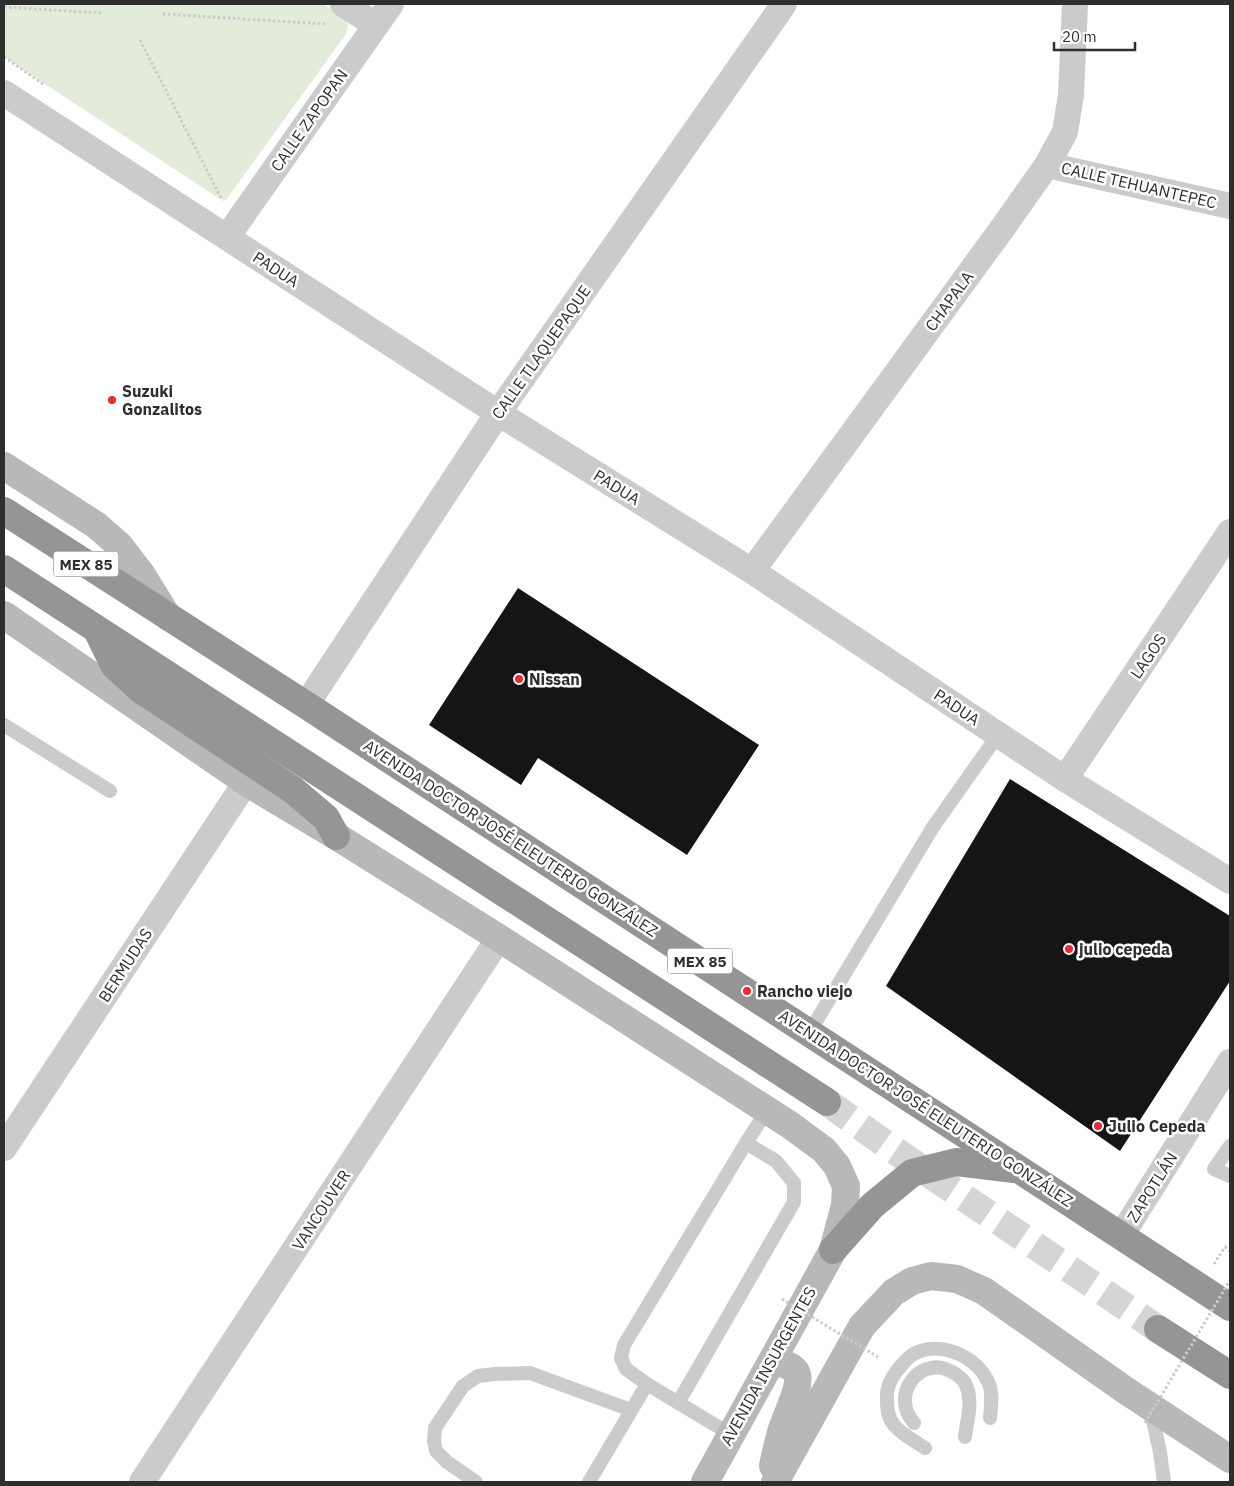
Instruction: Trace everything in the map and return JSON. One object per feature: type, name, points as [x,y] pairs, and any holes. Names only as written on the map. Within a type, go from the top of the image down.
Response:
[{"type":"highway","name":"AVENIDA DOCTOR JOSÉ ELEUTERIO GONZÁLEZ","points":[[4,511],[306,705],[1230,1308]]},
{"type":"highway","name":"MEX 85","points":[[4,569],[827,1102]]},
{"type":"highway","points":[[96,629],[114,665],[140,689],[293,790],[326,818],[336,836]]},
{"type":"highway","points":[[833,1250],[872,1206],[912,1173],[956,1162],[1021,1170]]},
{"type":"highway","points":[[1158,1329],[1230,1375]]},
{"type":"main road","name":"AVENIDA DOCTOR JOSÉ ELEUTERIO GONZÁLEZ","points":[[4,466],[96,525],[119,545],[142,575],[168,617]]},
{"type":"main road","points":[[4,615],[246,782],[499,938],[790,1125],[824,1150],[837,1166],[846,1186],[845,1205],[833,1250]]},
{"type":"main road","name":"AVENIDA INSURGENTES","points":[[704,1482],[833,1250]]},
{"type":"main road","points":[[775,1482],[862,1326],[894,1292],[912,1281],[931,1276],[957,1279],[984,1291],[1147,1414],[1230,1460]]},
{"type":"main road","points":[[769,1482],[781,1432],[798,1378],[795,1370],[786,1364],[772,1361]]},
{"type":"street","name":"CALLE ZAPOPAN","points":[[227,237],[391,4]]},
{"type":"street","name":"CALLE TLAQUEPAQUE","points":[[306,705],[498,413],[784,4]]},
{"type":"street","name":"CHAPALA","points":[[752,571],[1047,164],[1065,132],[1071,95],[1075,4]]},
{"type":"street","points":[[336,14],[376,25]]},
{"type":"street","name":"PADUA","points":[[4,93],[498,413],[752,571],[1065,779],[1230,881]]},
{"type":"street","name":"CALLE TEHUANTEPEC","points":[[1047,164],[1230,206]]},
{"type":"street","name":"LAGOS","points":[[1065,779],[1230,532]]},
{"type":"street","name":"BERMUDAS","points":[[4,1148],[246,782]]},
{"type":"street","name":"VANCOUVER","points":[[142,1482],[499,938]]},
{"type":"street","name":"ZAPOTLÁN","points":[[1121,1236],[1230,1062]]},
{"type":"lane","points":[[4,725],[110,791]]},
{"type":"lane","points":[[809,1032],[932,827],[998,735]]},
{"type":"lane","points":[[730,1434],[646,1384],[626,1369],[621,1358],[624,1345],[767,1110]]},
{"type":"lane","points":[[678,1403],[794,1202],[794,1183],[776,1162],[746,1143]]},
{"type":"lane","points":[[1230,1146],[1214,1169],[1230,1176]]},
{"type":"lane","points":[[925,1448],[900,1431],[893,1424],[888,1414],[886,1394],[891,1379],[911,1356],[922,1351],[939,1348],[955,1352],[968,1359],[981,1370],[990,1385],[992,1401],[990,1418]]},
{"type":"lane","points":[[914,1423],[908,1414],[905,1403],[910,1382],[920,1373],[931,1368],[944,1368],[957,1375],[966,1384],[970,1400],[965,1437]]},
{"type":"lane","points":[[476,1482],[436,1451],[434,1441],[435,1428],[463,1386],[478,1376],[530,1373],[631,1410]]},
{"type":"lane","points":[[589,1482],[646,1384]]},
{"type":"lane","points":[[1147,1414],[1160,1452],[1164,1482]]},
{"type":"path","points":[[4,7],[100,13]]},
{"type":"path","points":[[163,14],[336,14]]},
{"type":"path","points":[[140,40],[224,200],[212,195]]},
{"type":"path","points":[[4,58],[45,85]]},
{"type":"path","points":[[1225,1247],[1230,1251]]},
{"type":"path","points":[[1147,1414],[1230,1280]]},
{"type":"path","points":[[782,1299],[878,1357]]},
{"type":"green space","points":[[4,4],[323,4],[344,17],[348,25],[346,34],[226,200],[223,201],[4,57]]},
{"type":"building","points":[[518,588],[759,745],[687,855],[538,758],[521,785],[429,725]]},
{"type":"building","name":"julio cepeda","points":[[1010,779],[1230,916],[1230,981],[1120,1151],[886,986]]},
{"type":"tunnel","points":[[827,1102],[888,1146],[1158,1329]]},
{"type":"place","name":"Suzuki Gonzalitos","points":[[112,400]]},
{"type":"place","name":"Nissan","points":[[519,679]]},
{"type":"place","name":"julio cepeda","points":[[1069,949]]},
{"type":"place","name":"Rancho viejo","points":[[747,991]]},
{"type":"place","name":"Julio Cepeda","points":[[1098,1126]]}]
